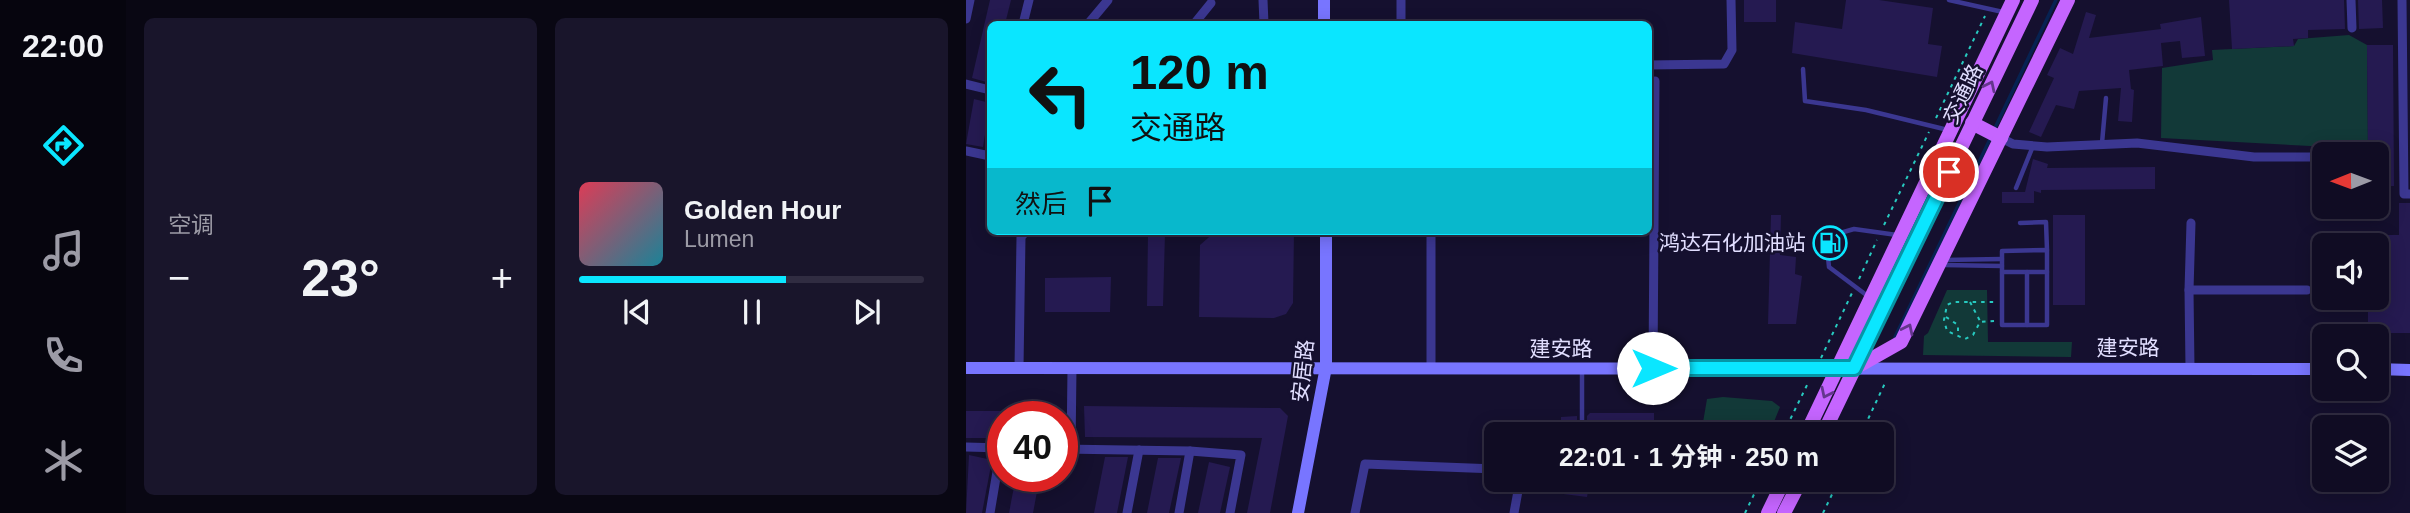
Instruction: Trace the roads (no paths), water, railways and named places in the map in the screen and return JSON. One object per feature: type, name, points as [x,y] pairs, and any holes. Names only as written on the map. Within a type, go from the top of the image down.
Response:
[{"type":"main road","name":"交通路","points":[[1829,422],[2032,0]]},
{"type":"main road","points":[[1854,368],[1902,342],[2068,0]]},
{"type":"main road","name":"交通路","points":[[1812,422],[2010,7]]},
{"type":"main road","points":[[1972,123],[2001,138]]},
{"type":"main road","points":[[1768,513],[1778,492]]},
{"type":"main road","points":[[1784,513],[1795,492]]},
{"type":"street","points":[[966,19],[970,0]]},
{"type":"street","points":[[1024,21],[1029,0]]},
{"type":"street","points":[[1090,21],[1108,0]]},
{"type":"street","points":[[1263,0],[1264,21]]},
{"type":"street","points":[[1324,0],[1324,21]]},
{"type":"street","points":[[1401,0],[1401,21]]},
{"type":"street","points":[[1652,65],[1724,64],[1732,50],[1731,0]]},
{"type":"street","points":[[2351,0],[2352,28]]},
{"type":"street","points":[[2402,0],[2406,12],[2407,104],[2404,194],[2410,194]]},
{"type":"street","points":[[1196,21],[1211,3]]},
{"type":"street","points":[[1652,122],[1655,82]]},
{"type":"street","points":[[966,84],[987,89]]},
{"type":"street","points":[[2001,138],[2013,144],[2102,144],[2203,149],[2255,157],[2312,157]]},
{"type":"street","points":[[966,151],[987,155]]},
{"type":"street","points":[[2190,368],[2191,223]]},
{"type":"street","points":[[1019,368],[1023,235]]},
{"type":"street","name":"安居路","points":[[1298,513],[1326,367],[1326,235]]},
{"type":"street","points":[[1431,235],[1431,367]]},
{"type":"street","points":[[1651,235],[1653,368]]},
{"type":"street","points":[[2189,290],[2307,290]]},
{"type":"street","name":"建安路","points":[[966,368],[2312,369]]},
{"type":"street","points":[[1070,401],[1072,368]]},
{"type":"street","points":[[2389,369],[2410,370]]},
{"type":"street","points":[[966,447],[987,448]]},
{"type":"street","points":[[1078,450],[1191,451],[1241,455],[1230,513]]},
{"type":"street","points":[[1128,513],[1139,450]]},
{"type":"street","points":[[1179,513],[1191,451]]},
{"type":"street","points":[[1355,513],[1365,464],[1484,469]]},
{"type":"street","points":[[990,513],[994,492]]},
{"type":"street","points":[[1514,513],[1518,492]]},
{"type":"lane","points":[[1949,0],[1989,8],[2010,7]]},
{"type":"lane","points":[[1803,69],[1805,101],[1866,110],[1952,131]]},
{"type":"lane","points":[[2102,144],[2106,98]]},
{"type":"lane","points":[[2017,188],[2033,145]]},
{"type":"lane","points":[[2020,223],[2046,222],[2047,250],[2047,325],[2002,325],[2001,251],[2047,250]]},
{"type":"lane","points":[[1871,298],[1829,267],[1828,257],[1840,233],[1854,229],[1901,236]]},
{"type":"lane","points":[[1940,262],[2047,272]]},
{"type":"lane","points":[[2027,272],[2027,325]]},
{"type":"lane","points":[[1582,368],[1582,422]]},
{"type":"waterway","points":[[1994,130],[2056,0]]},
{"type":"waterway","points":[[1895,337],[1991,137]]},
{"type":"place","name":"鸿达石化加油站","points":[[1830,243]]}]
